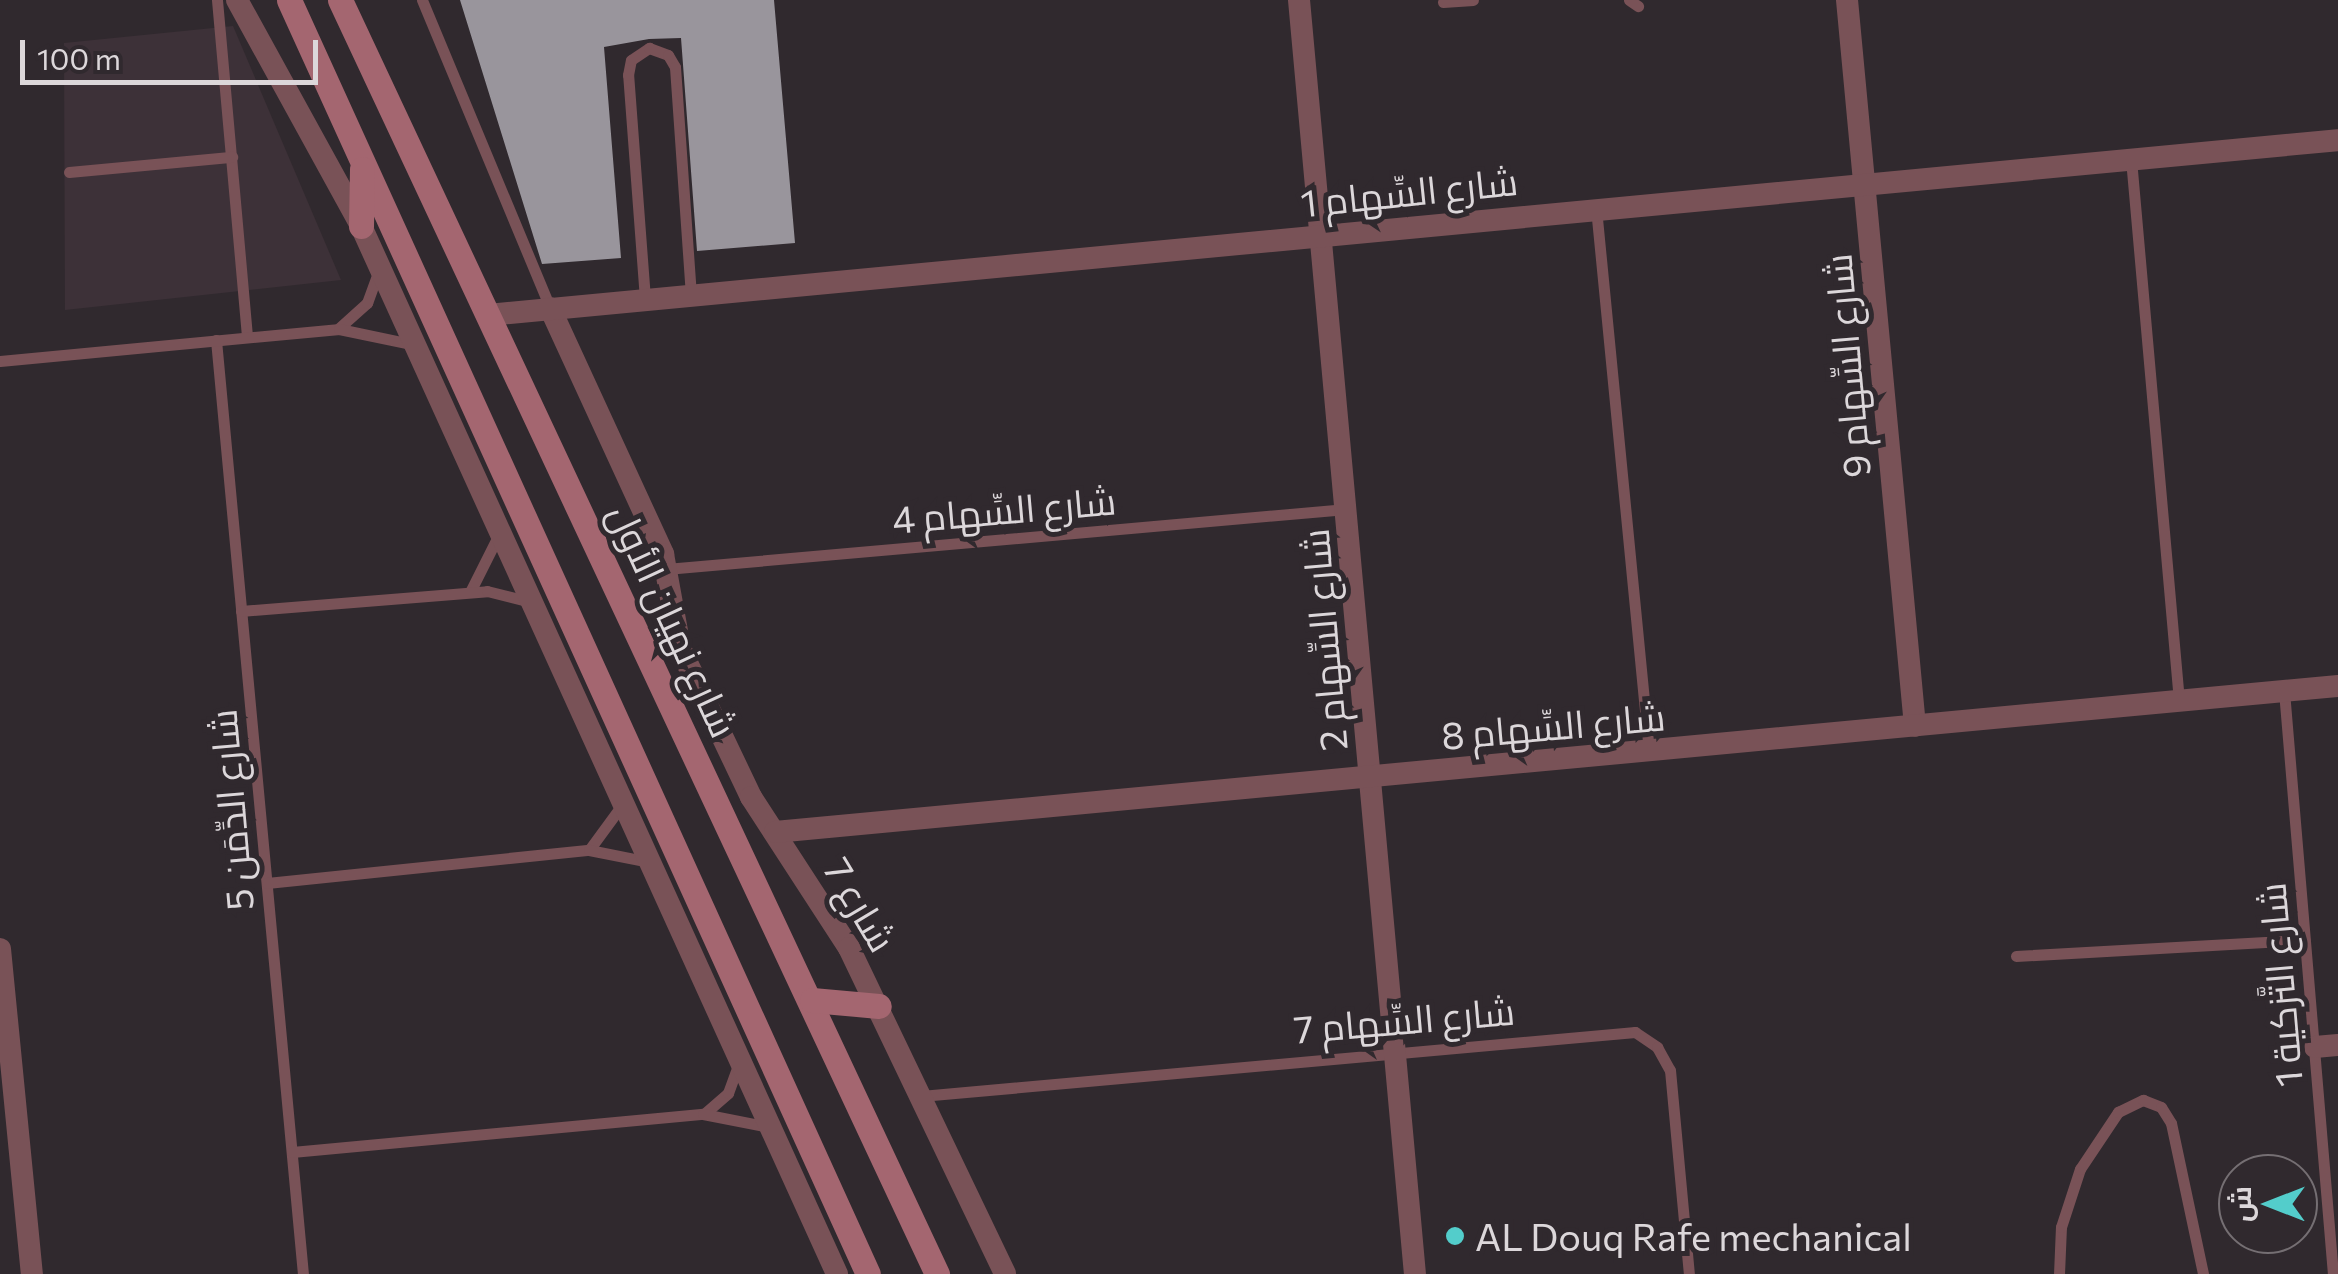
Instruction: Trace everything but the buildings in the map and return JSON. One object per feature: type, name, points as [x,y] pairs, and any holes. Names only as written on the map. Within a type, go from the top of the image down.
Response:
[{"type":"main road","name":"شارع نهيان الأول","points":[[340,0],[812,1000],[937,1274]]},
{"type":"main road","points":[[356,35],[361,0]]},
{"type":"main road","points":[[289,2],[868,1274]]},
{"type":"main road","points":[[361,226],[362,159]]},
{"type":"main road","points":[[812,1000],[879,1006]]},
{"type":"street","points":[[238,0],[361,226],[411,344],[658,866],[837,1274]]},
{"type":"street","name":"شارع السِّهام 2","points":[[1299,0],[1416,1274]]},
{"type":"street","name":"شارع السِّهام 9","points":[[1847,0],[1915,726]]},
{"type":"street","name":"شارع السِّهام 1","points":[[488,315],[2338,140]]},
{"type":"street","name":"شارع 7","points":[[550,308],[666,570],[680,648],[775,832],[879,1006],[1004,1274]]},
{"type":"street","name":"شارع السِّهام 8","points":[[775,832],[2338,686]]},
{"type":"street","points":[[0,948],[32,1274]]},
{"type":"lane","points":[[217,0],[248,337]]},
{"type":"lane","points":[[422,0],[550,308]]},
{"type":"lane","points":[[1442,2],[1473,0]]},
{"type":"lane","points":[[645,299],[628,75],[630,60],[649,48],[668,55],[675,68],[691,294]]},
{"type":"lane","points":[[68,172],[232,157]]},
{"type":"lane","points":[[2131,159],[2179,701]]},
{"type":"lane","points":[[1596,208],[1649,751]]},
{"type":"lane","points":[[339,328],[367,304],[378,268]]},
{"type":"lane","points":[[0,361],[339,328],[411,344]]},
{"type":"lane","name":"شارع الدِّمَن 5","points":[[216,340],[303,1274]]},
{"type":"lane","name":"شارع السِّهام 4","points":[[666,570],[1346,509]]},
{"type":"lane","points":[[470,592],[488,569],[498,527]]},
{"type":"lane","points":[[241,612],[470,592],[535,603]]},
{"type":"lane","name":"شارع التَّزكية 1","points":[[2284,692],[2305,940],[2326,1046],[2334,1274]]},
{"type":"lane","points":[[589,850],[624,797]]},
{"type":"lane","points":[[266,883],[589,850],[658,866]]},
{"type":"lane","points":[[2016,956],[2305,940]]},
{"type":"lane","name":"شارع السِّهام 7","points":[[921,1096],[1606,1030],[1647,1038],[1670,1070],[1689,1274]]},
{"type":"lane","points":[[703,1114],[733,1084],[739,1052]]},
{"type":"lane","points":[[2059,1274],[2061,1227],[2080,1169],[2118,1112],[2143,1100],[2161,1107],[2171,1123],[2203,1274]]},
{"type":"lane","points":[[292,1152],[703,1114],[773,1128]]},
{"type":"shaded area","points":[[233,26],[341,280],[65,310],[64,43]]},
{"type":"place","name":"AL Douq Rafe mechanical","points":[[1455,1236]]}]
